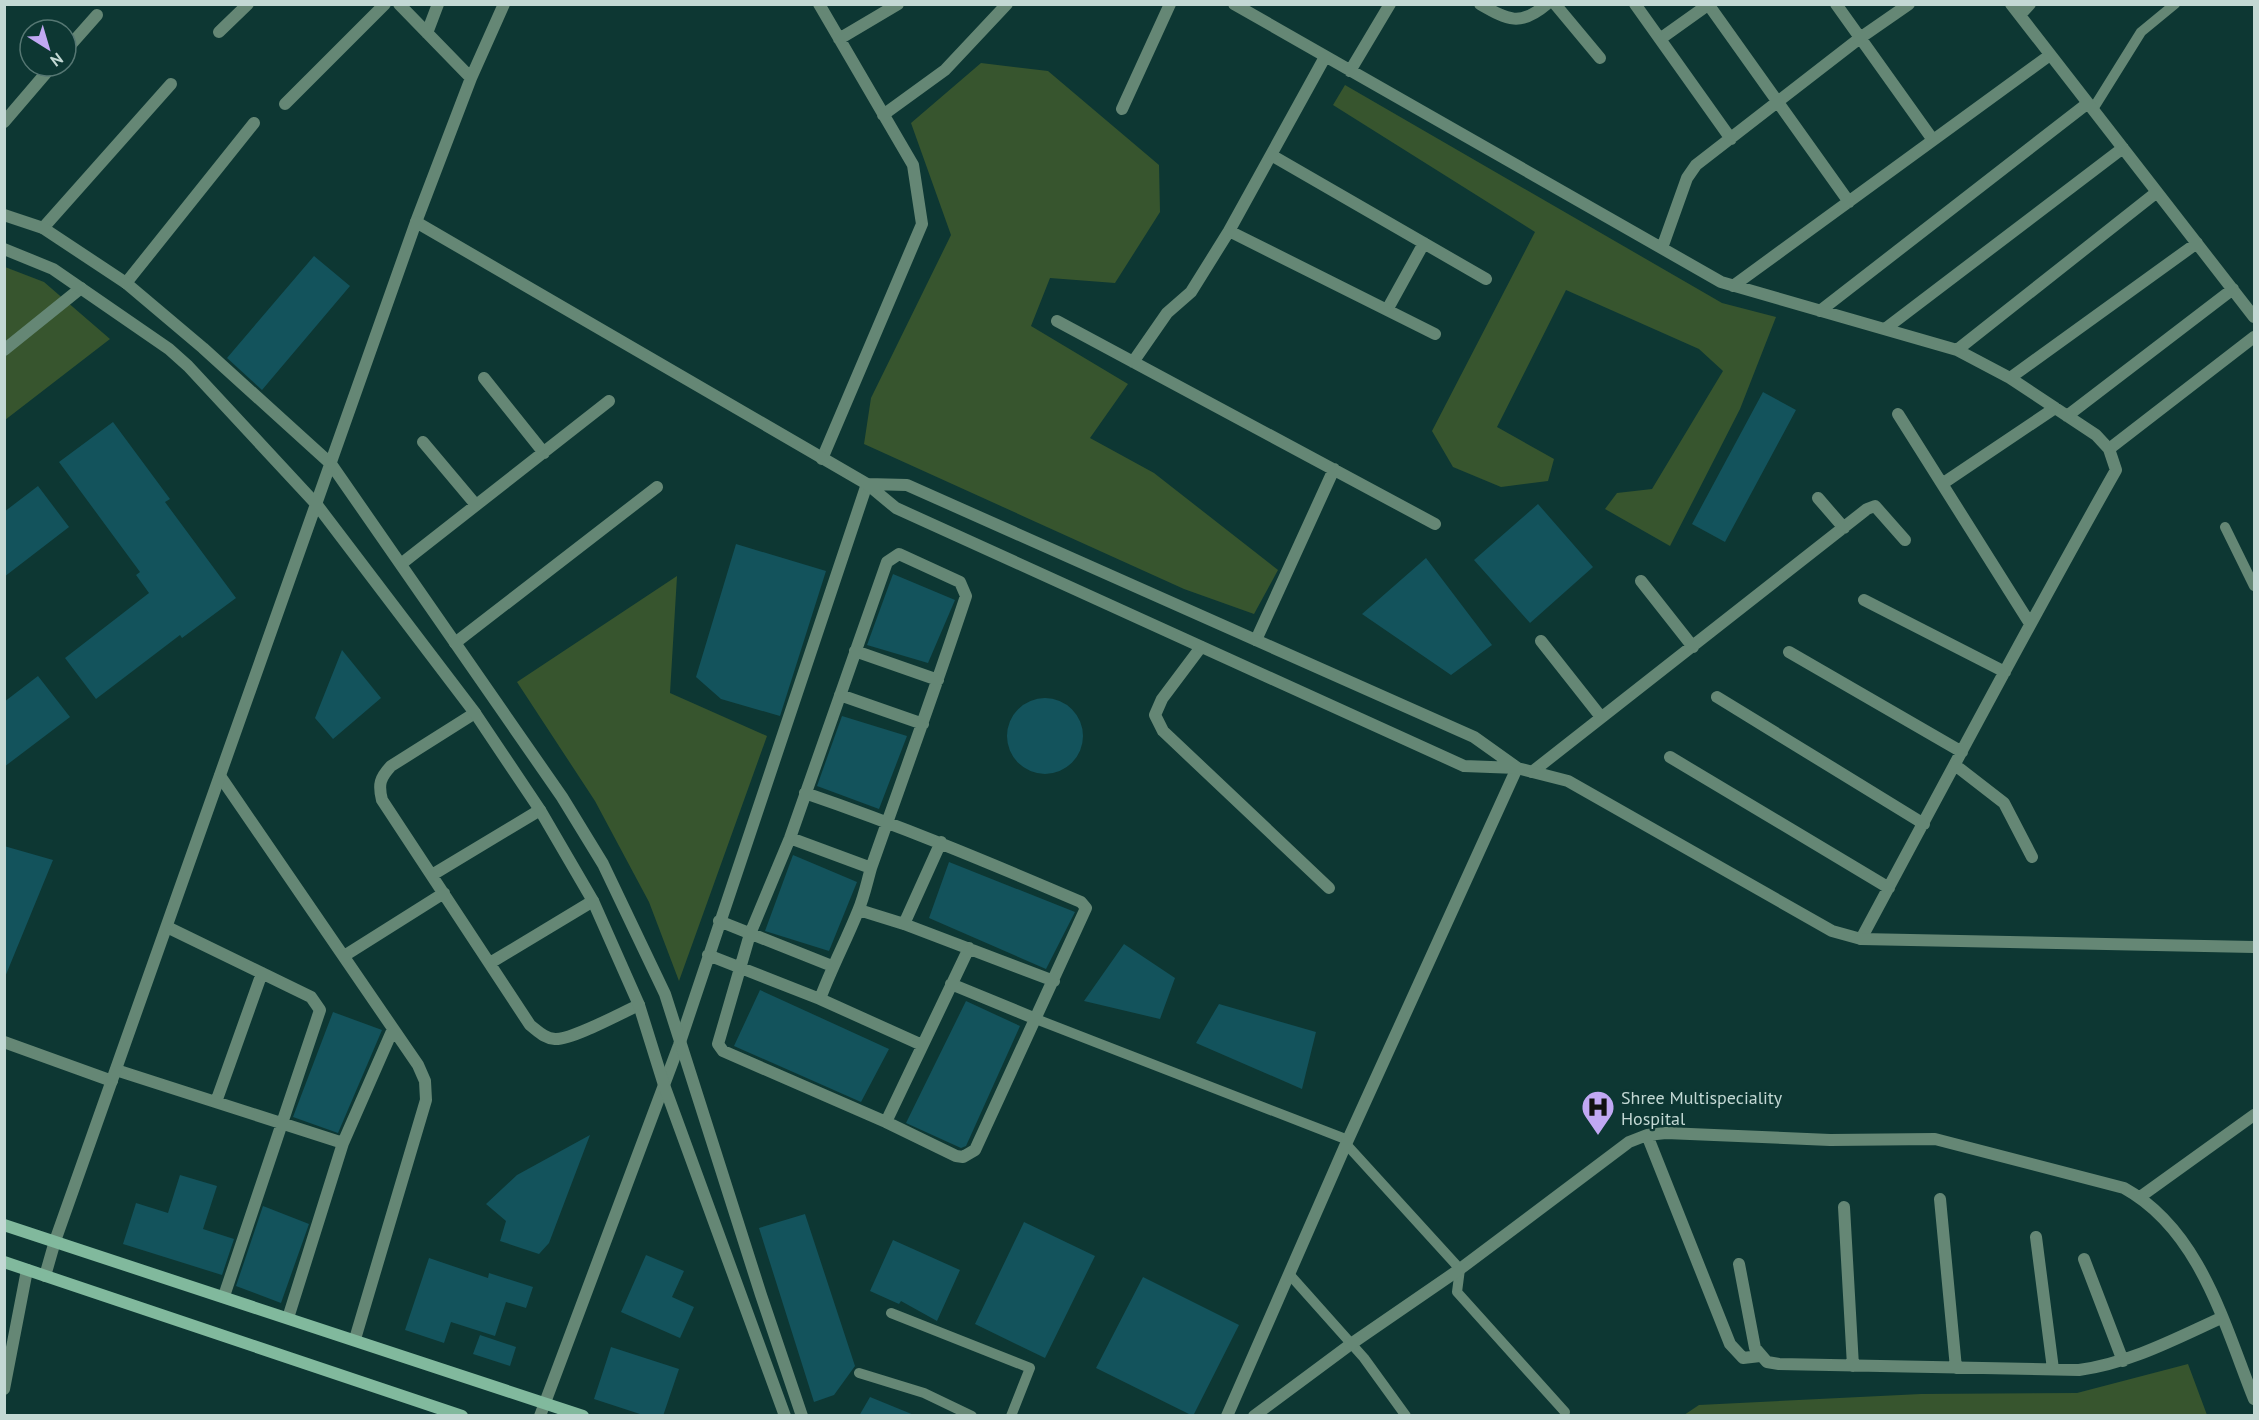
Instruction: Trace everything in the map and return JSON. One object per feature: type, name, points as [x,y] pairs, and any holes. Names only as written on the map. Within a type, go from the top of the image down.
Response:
[{"type":"main road","points":[[4,1226],[224,1296],[583,1416]]},
{"type":"main road","points":[[4,1262],[462,1416]]},
{"type":"street","points":[[219,32],[249,4]]},
{"type":"street","points":[[285,104],[385,4]]},
{"type":"street","points":[[399,4],[471,78]]},
{"type":"street","points":[[427,33],[438,4]]},
{"type":"street","points":[[45,1276],[55,1241],[416,222],[471,78],[504,4]]},
{"type":"street","points":[[819,4],[913,165],[922,224],[822,459]]},
{"type":"street","points":[[839,39],[898,4]]},
{"type":"street","points":[[883,115],[945,70],[1007,4]]},
{"type":"street","points":[[1122,109],[1170,4]]},
{"type":"street","points":[[1234,4],[1721,282],[1957,350],[2010,378],[2096,435],[2109,450],[2116,470],[2030,622],[1861,939]]},
{"type":"street","points":[[1350,71],[1390,4]]},
{"type":"street","points":[[1480,4],[1513,20],[1526,18],[1547,4]]},
{"type":"street","points":[[1555,4],[1600,58]]},
{"type":"street","points":[[1635,4],[1731,139]]},
{"type":"street","points":[[1836,4],[1933,140]]},
{"type":"street","points":[[1662,248],[1687,178],[1696,165],[1860,38],[1909,4]]},
{"type":"street","points":[[2011,4],[2254,317]]},
{"type":"street","points":[[2020,15],[2030,4]]},
{"type":"street","points":[[1660,39],[1708,5],[1849,202]]},
{"type":"street","points":[[78,36],[97,15]]},
{"type":"street","points":[[1733,286],[2050,55]]},
{"type":"street","points":[[1133,362],[1167,313],[1191,292],[1229,231],[1325,57]]},
{"type":"street","points":[[4,122],[42,78]]},
{"type":"street","points":[[44,228],[171,84]]},
{"type":"street","points":[[1820,311],[2090,106]]},
{"type":"street","points":[[126,283],[254,123]]},
{"type":"street","points":[[1885,329],[2123,148]]},
{"type":"street","points":[[1271,155],[1486,279]]},
{"type":"street","points":[[1957,350],[2157,192]]},
{"type":"street","points":[[4,215],[44,228],[126,283],[203,348],[331,464],[562,797],[603,864],[665,994],[679,1045],[802,1416]]},
{"type":"street","points":[[416,222],[867,484],[896,508],[1464,766],[1517,768],[1568,781],[1832,931],[1861,939],[2254,947]]},
{"type":"street","points":[[1229,231],[1436,334]]},
{"type":"street","points":[[1387,310],[1424,243]]},
{"type":"street","points":[[2010,378],[2197,243]]},
{"type":"street","points":[[4,249],[37,260],[169,349],[188,366],[316,505],[475,713],[540,810],[592,901],[639,1005],[664,1085],[785,1416]]},
{"type":"street","points":[[4,350],[81,288]]},
{"type":"street","points":[[2067,416],[2233,289]]},
{"type":"street","points":[[1057,321],[1436,524]]},
{"type":"street","points":[[2109,450],[2254,337]]},
{"type":"street","points":[[484,378],[544,453]]},
{"type":"street","points":[[400,564],[609,401]]},
{"type":"street","points":[[1942,484],[2055,408]]},
{"type":"street","points":[[1898,414],[2030,622]]},
{"type":"street","points":[[423,442],[476,505]]},
{"type":"street","points":[[1256,640],[1334,469]]},
{"type":"street","points":[[867,484],[908,485],[1474,737],[1517,768]]},
{"type":"street","points":[[540,1416],[679,1045],[867,484]]},
{"type":"street","points":[[455,643],[657,487]]},
{"type":"street","points":[[1818,498],[1844,528]]},
{"type":"street","points":[[1532,772],[1875,506],[1905,540]]},
{"type":"street","points":[[806,793],[889,822],[941,842],[1084,905],[1087,912],[975,1150],[969,1155],[956,1156],[720,1048],[719,1040],[750,934],[790,838],[887,562],[899,554],[906,555],[952,577],[965,588],[966,596],[939,680],[889,822],[871,868],[859,910],[832,966],[820,999]]},
{"type":"street","points":[[1641,580],[1693,647]]},
{"type":"street","points":[[1864,600],[2005,672]]},
{"type":"street","points":[[1541,641],[1601,717]]},
{"type":"street","points":[[1201,647],[1162,699],[1155,715],[1162,731],[1329,888]]},
{"type":"street","points":[[855,651],[939,680]]},
{"type":"street","points":[[1789,652],[1962,752]]},
{"type":"street","points":[[840,695],[923,724]]},
{"type":"street","points":[[1717,697],[1924,824]]},
{"type":"street","points":[[475,713],[391,766],[381,776],[379,787],[382,800],[530,1025],[543,1035],[556,1039],[569,1036],[639,1005]]},
{"type":"street","points":[[1670,758],[1889,888]]},
{"type":"street","points":[[1955,765],[2004,803],[2032,858]]},
{"type":"street","points":[[1227,1416],[1347,1142],[1517,768]]},
{"type":"street","points":[[220,776],[418,1065],[424,1082],[426,1100],[355,1339]]},
{"type":"street","points":[[432,875],[540,810]]},
{"type":"street","points":[[790,838],[871,868]]},
{"type":"street","points":[[904,924],[941,842]]},
{"type":"street","points":[[344,956],[444,893]]},
{"type":"street","points":[[490,963],[592,901]]},
{"type":"street","points":[[859,910],[904,924],[1054,981]]},
{"type":"street","points":[[719,921],[832,966]]},
{"type":"street","points":[[167,927],[311,997],[320,1010],[224,1296]]},
{"type":"street","points":[[886,1122],[969,948]]},
{"type":"street","points":[[708,956],[820,999],[922,1045]]},
{"type":"street","points":[[216,1102],[262,973]]},
{"type":"street","points":[[951,984],[1036,1019]]},
{"type":"street","points":[[288,1318],[343,1143],[393,1029]]},
{"type":"street","points":[[4,1042],[216,1102],[343,1143]]},
{"type":"street","points":[[2140,1197],[2254,1115]]},
{"type":"street","points":[[1254,1416],[1351,1344],[1460,1269],[1629,1142],[1647,1135],[1666,1133],[1830,1140],[1935,1139],[2124,1188],[2140,1197],[2193,1255],[2222,1318],[2254,1399]]},
{"type":"street","points":[[1647,1135],[1730,1344],[1743,1358],[1760,1356]]},
{"type":"street","points":[[1940,1199],[1956,1368]]},
{"type":"street","points":[[1844,1207],[1853,1366]]},
{"type":"street","points":[[2036,1237],[2053,1369]]},
{"type":"street","points":[[2084,1259],[2123,1360]]},
{"type":"street","points":[[1739,1264],[1755,1348],[1767,1362],[1779,1364],[2079,1370],[2123,1360],[2222,1318]]},
{"type":"street","points":[[4,1389],[27,1270]]},
{"type":"lane","points":[[2090,106],[2141,32],[2175,4]]},
{"type":"lane","points":[[2225,527],[2254,586]]},
{"type":"lane","points":[[1036,1019],[1347,1142],[1460,1269],[1457,1292],[1565,1412]]},
{"type":"lane","points":[[1290,1275],[1351,1344],[1406,1416]]},
{"type":"lane","points":[[891,1313],[1030,1368],[1011,1416]]},
{"type":"lane","points":[[859,1373],[924,1394],[972,1416]]},
{"type":"green space","points":[[981,63],[1048,71],[1159,165],[1160,212],[1115,283],[1050,278],[1031,326],[1128,384],[1090,438],[1154,473],[1278,570],[1254,614],[1184,589],[864,444],[871,398],[951,235],[911,123]]},
{"type":"green space","points":[[1345,85],[1722,303],[1776,317],[1740,409],[1670,546],[1605,509],[1617,493],[1652,489],[1723,371],[1699,349],[1566,290],[1497,427],[1554,459],[1548,481],[1501,487],[1453,467],[1432,431],[1535,232],[1333,105]]},
{"type":"green space","points":[[5,267],[44,282],[110,339],[5,420]]},
{"type":"green space","points":[[677,576],[670,693],[767,736],[679,981],[649,902],[595,801],[517,682]]},
{"type":"green space","points":[[2188,1364],[2207,1415],[1684,1415],[1699,1405],[1921,1394],[2077,1393]]},
{"type":"building","points":[[314,256],[350,286],[262,390],[227,358]]},
{"type":"building","points":[[1763,392],[1796,410],[1725,542],[1692,524]]},
{"type":"building","points":[[113,422],[170,499],[165,502],[236,598],[182,638],[180,635],[96,699],[65,658],[149,593],[136,575],[140,572],[59,462]]},
{"type":"building","points":[[38,486],[69,527],[4,577],[4,512]]},
{"type":"building","points":[[1538,504],[1593,567],[1530,623],[1474,560]]},
{"type":"building","points":[[736,544],[826,571],[780,716],[721,699],[696,677]]},
{"type":"building","points":[[1426,558],[1492,645],[1451,675],[1362,614]]},
{"type":"building","points":[[893,574],[955,600],[928,663],[867,645]]},
{"type":"building","points":[[342,650],[381,698],[333,739],[315,718]]},
{"type":"building","points":[[38,676],[70,717],[4,767],[4,702]]},
{"type":"building","points":[[1045,698],[1059,701],[1072,709],[1080,722],[1083,736],[1080,750],[1072,763],[1059,771],[1045,774],[1031,771],[1018,763],[1010,750],[1007,736],[1010,722],[1018,709],[1031,701]]},
{"type":"building","points":[[842,716],[907,736],[879,809],[817,786]]},
{"type":"building","points":[[4,846],[53,860],[5,977],[4,977]]},
{"type":"building","points":[[793,855],[857,882],[829,951],[765,931]]},
{"type":"building","points":[[949,862],[1075,912],[1046,969],[929,918]]},
{"type":"building","points":[[1124,944],[1175,978],[1160,1019],[1084,1001]]},
{"type":"building","points":[[760,990],[889,1049],[861,1102],[734,1046]]},
{"type":"building","points":[[966,1001],[1020,1026],[966,1146],[961,1148],[906,1123]]},
{"type":"building","points":[[1219,1004],[1316,1032],[1302,1089],[1196,1043]]},
{"type":"building","points":[[333,1012],[382,1030],[338,1133],[293,1117]]},
{"type":"building","points":[[590,1135],[549,1243],[539,1254],[500,1241],[506,1221],[486,1204],[517,1175]]},
{"type":"building","points":[[180,1175],[217,1186],[203,1229],[234,1239],[222,1275],[123,1244],[136,1203],[168,1213]]},
{"type":"building","points":[[263,1206],[309,1224],[281,1303],[236,1286]]},
{"type":"building","points":[[805,1214],[855,1366],[834,1395],[814,1402],[759,1228]]},
{"type":"building","points":[[1024,1222],[1095,1256],[1045,1358],[975,1324]]},
{"type":"building","points":[[893,1240],[960,1270],[937,1321],[901,1301],[899,1304],[870,1291]]},
{"type":"building","points":[[646,1255],[684,1271],[672,1297],[694,1307],[680,1338],[621,1312]]},
{"type":"building","points":[[429,1258],[488,1278],[489,1273],[533,1287],[526,1308],[506,1302],[495,1336],[451,1322],[444,1343],[405,1330]]},
{"type":"building","points":[[1143,1277],[1239,1325],[1193,1416],[1096,1368]]},
{"type":"building","points":[[480,1335],[516,1347],[510,1366],[473,1354]]},
{"type":"building","points":[[611,1347],[679,1369],[663,1416],[646,1416],[594,1399]]},
{"type":"building","points":[[870,1397],[914,1415],[914,1416],[859,1416]]},
{"type":"place","name":"Shree Multispeciality Hospital","points":[[1598,1136]]}]
